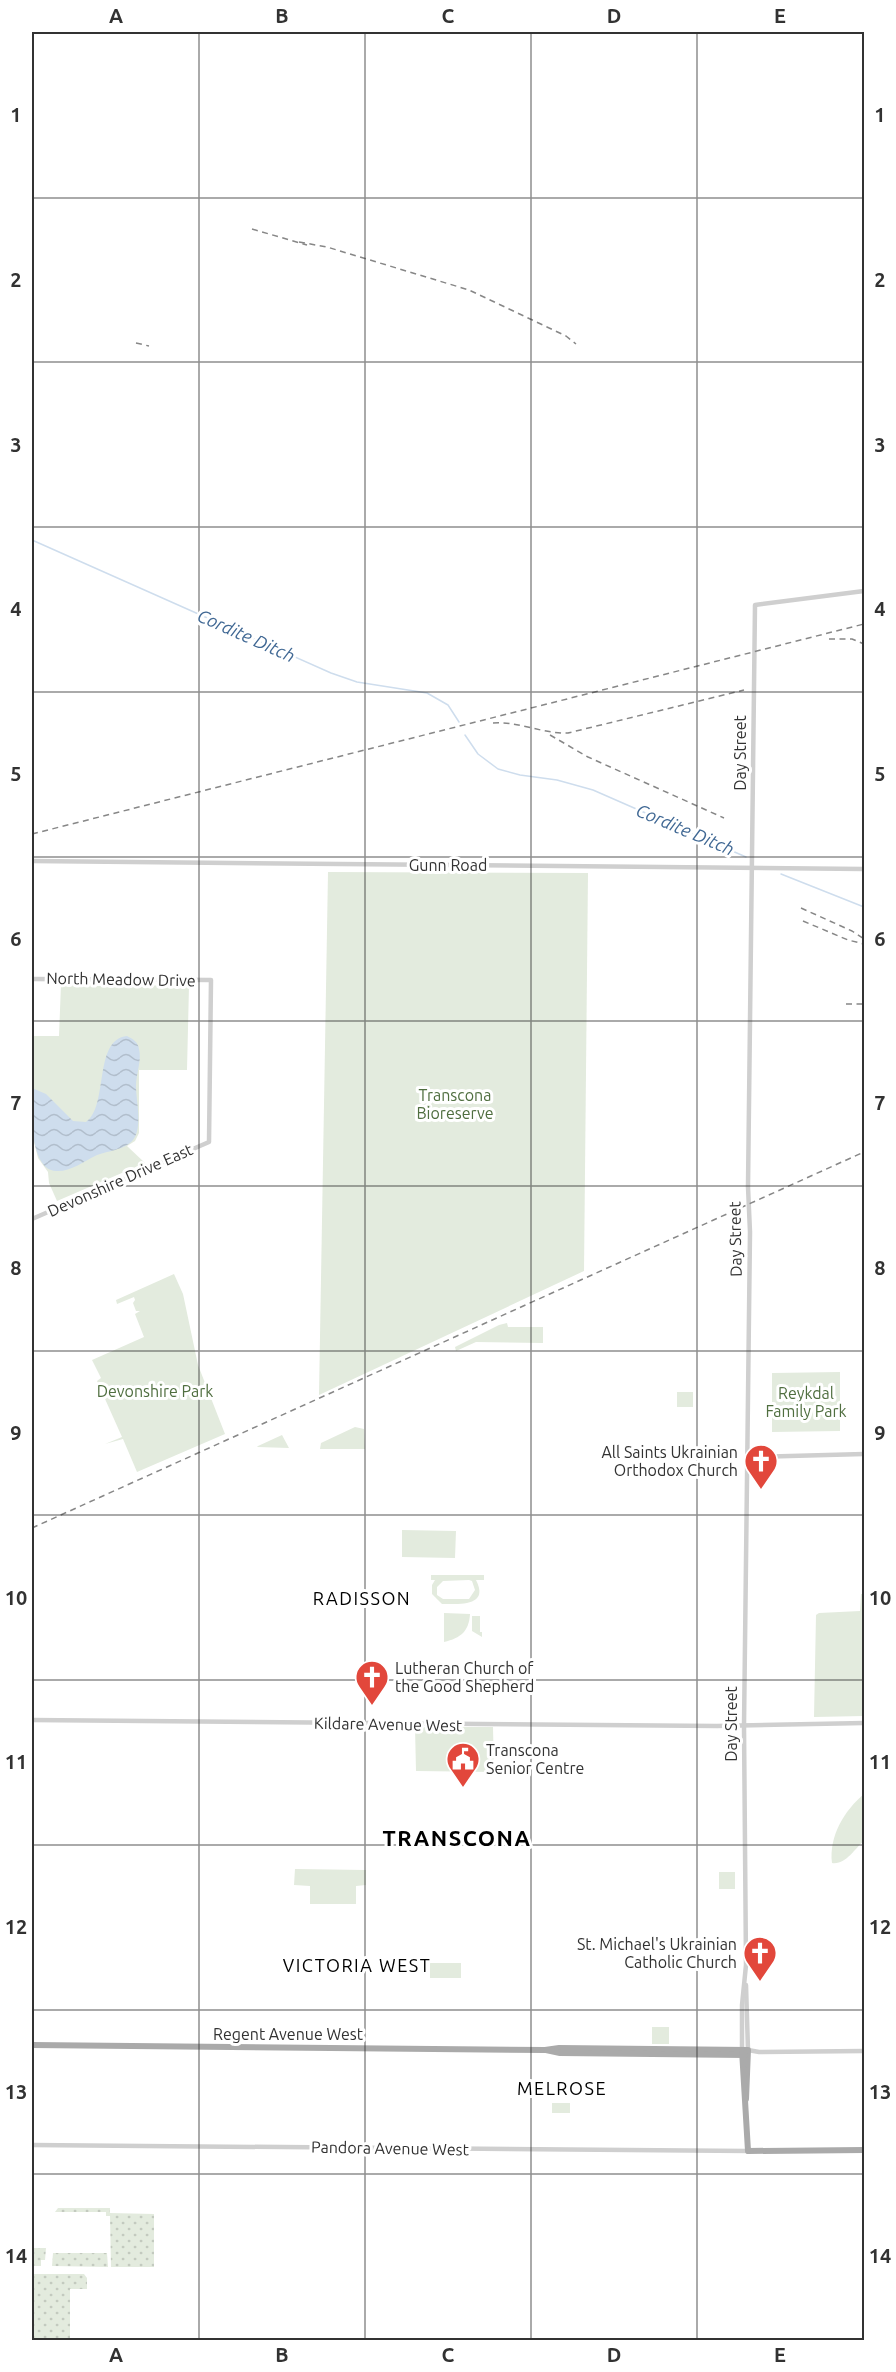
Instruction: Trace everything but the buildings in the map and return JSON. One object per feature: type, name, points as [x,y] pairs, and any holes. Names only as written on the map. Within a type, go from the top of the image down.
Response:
[{"type":"main road","name":"Regent Avenue West","points":[[32,2045],[545,2050],[560,2053],[745,2052]]},
{"type":"main road","name":"Day Street","points":[[745,2052],[748,2151]]},
{"type":"main road","points":[[748,2151],[864,2150]]},
{"type":"street","name":"Day Street","points":[[745,2052],[744,1726],[755,605],[864,591]]},
{"type":"street","name":"Gunn Road","points":[[32,861],[864,869]]},
{"type":"street","name":"North Meadow Drive","points":[[32,979],[211,980],[209,1142]]},
{"type":"street","name":"Devonshire Drive East","points":[[32,1219],[209,1142]]},
{"type":"street","points":[[748,1457],[864,1454]]},
{"type":"street","name":"Kildare Avenue West","points":[[32,1720],[744,1726],[864,1723]]},
{"type":"street","name":"Regent Avenue West","points":[[745,2052],[864,2051]]},
{"type":"street","name":"Pandora Avenue West","points":[[32,2145],[748,2151]]},
{"type":"green space","name":"Transcona Bioreserve","points":[[328,872],[588,873],[584,1271],[319,1395]]},
{"type":"green space","points":[[61,984],[189,986],[187,1070],[139,1070],[139,1133],[135,1141],[127,1146],[145,1163],[57,1201],[49,1183],[48,1172],[38,1158],[32,1134],[32,1036],[59,1036]]},
{"type":"green space","name":"Devonshire Park","points":[[174,1274],[183,1294],[198,1365],[225,1434],[137,1472],[123,1439],[105,1444],[122,1437],[97,1381],[101,1378],[92,1360],[144,1337],[135,1314],[140,1311],[136,1311],[133,1303],[134,1297],[117,1304],[116,1300]]},
{"type":"green space","points":[[507,1323],[508,1327],[543,1327],[543,1343],[476,1342],[456,1351],[455,1347]]},
{"type":"green space","name":"Reykdal Family Park","points":[[840,1372],[840,1431],[772,1432],[772,1373]]},
{"type":"green space","points":[[677,1392],[693,1392],[693,1407],[677,1407]]},
{"type":"green space","points":[[355,1427],[364,1429],[365,1449],[320,1449],[321,1443]]},
{"type":"green space","points":[[282,1435],[289,1448],[257,1447],[258,1446]]},
{"type":"green space","points":[[402,1530],[456,1531],[455,1558],[402,1557]]},
{"type":"green space","points":[[431,1575],[484,1575],[484,1580],[476,1580],[479,1595],[476,1599],[463,1604],[442,1604],[432,1594],[432,1585],[435,1580],[431,1580]],"holes":[[[443,1581],[472,1581],[475,1590],[469,1599],[443,1599],[437,1595],[437,1587]]]},
{"type":"green space","points":[[861,1594],[864,1594],[864,1716],[814,1717],[816,1615],[860,1611]]},
{"type":"green space","points":[[444,1613],[470,1614],[468,1625],[463,1633],[444,1642]]},
{"type":"green space","points":[[472,1616],[480,1616],[482,1637],[472,1631]]},
{"type":"green space","points":[[415,1727],[493,1727],[494,1772],[416,1771]]},
{"type":"green space","points":[[864,1794],[864,1841],[842,1862],[832,1863],[833,1843],[839,1825],[850,1808]]},
{"type":"green space","points":[[295,1869],[366,1870],[366,1885],[356,1886],[356,1904],[310,1904],[310,1886],[294,1885]]},
{"type":"green space","points":[[719,1872],[735,1872],[735,1889],[719,1889]]},
{"type":"green space","points":[[430,1963],[461,1963],[461,1978],[430,1978]]},
{"type":"green space","points":[[652,2027],[669,2027],[669,2044],[652,2044]]},
{"type":"green space","points":[[552,2103],[570,2103],[570,2113],[552,2113]]},
{"type":"green space","points":[[58,2208],[110,2208],[110,2213],[154,2214],[154,2267],[111,2267],[110,2216],[106,2216],[106,2212],[55,2212]]},
{"type":"green space","points":[[32,2248],[46,2248],[45,2260],[41,2260],[41,2266],[32,2266]]},
{"type":"green space","points":[[53,2253],[107,2253],[108,2267],[52,2266]]},
{"type":"green space","points":[[32,2274],[84,2274],[87,2278],[87,2289],[70,2289],[70,2340],[32,2340]]},
{"type":"water","points":[[127,1036],[136,1043],[140,1053],[136,1086],[138,1129],[133,1140],[125,1146],[95,1156],[66,1170],[56,1171],[47,1168],[36,1149],[32,1122],[32,1088],[46,1094],[73,1121],[86,1122],[93,1114],[97,1102],[109,1048],[116,1040]]},
{"type":"waterway","name":"Cordite Ditch","points":[[32,540],[331,673],[357,682],[427,693],[448,705],[459,722]]},
{"type":"waterway","name":"Cordite Ditch","points":[[465,735],[478,754],[498,769],[520,775],[557,780],[593,790],[746,857]]},
{"type":"waterway","name":"Cordite Ditch","points":[[781,874],[864,907]]},
{"type":"railway","points":[[252,229],[307,245]]},
{"type":"railway","points":[[299,242],[327,247],[469,290],[566,336],[576,344]]},
{"type":"railway","points":[[136,343],[149,346]]},
{"type":"railway","points":[[32,834],[864,624]]},
{"type":"railway","points":[[829,639],[852,639],[864,644]]},
{"type":"railway","points":[[493,723],[568,733],[744,690]]},
{"type":"railway","points":[[550,735],[588,757],[724,818]]},
{"type":"railway","points":[[801,908],[852,931],[864,939]]},
{"type":"railway","points":[[803,921],[848,940],[864,944]]},
{"type":"railway","points":[[846,1004],[864,1004]]},
{"type":"railway","points":[[32,1528],[864,1152]]},
{"type":"place","name":"All Saints Ukrainian Orthodox Church","points":[[761,1490]]},
{"type":"place","name":"Lutheran Church of the Good Shepherd","points":[[372,1706]]},
{"type":"place","name":"Transcona Senior Centre","points":[[463,1788]]},
{"type":"place","name":"St. Michael's Ukrainian Catholic Church","points":[[760,1982]]},
{"type":"district","name":"RADISSON","points":[[362,1599]]},
{"type":"district","name":"TRANSCONA","points":[[457,1838]]},
{"type":"district","name":"VICTORIA WEST","points":[[357,1966]]},
{"type":"district","name":"MELROSE","points":[[562,2089]]}]
